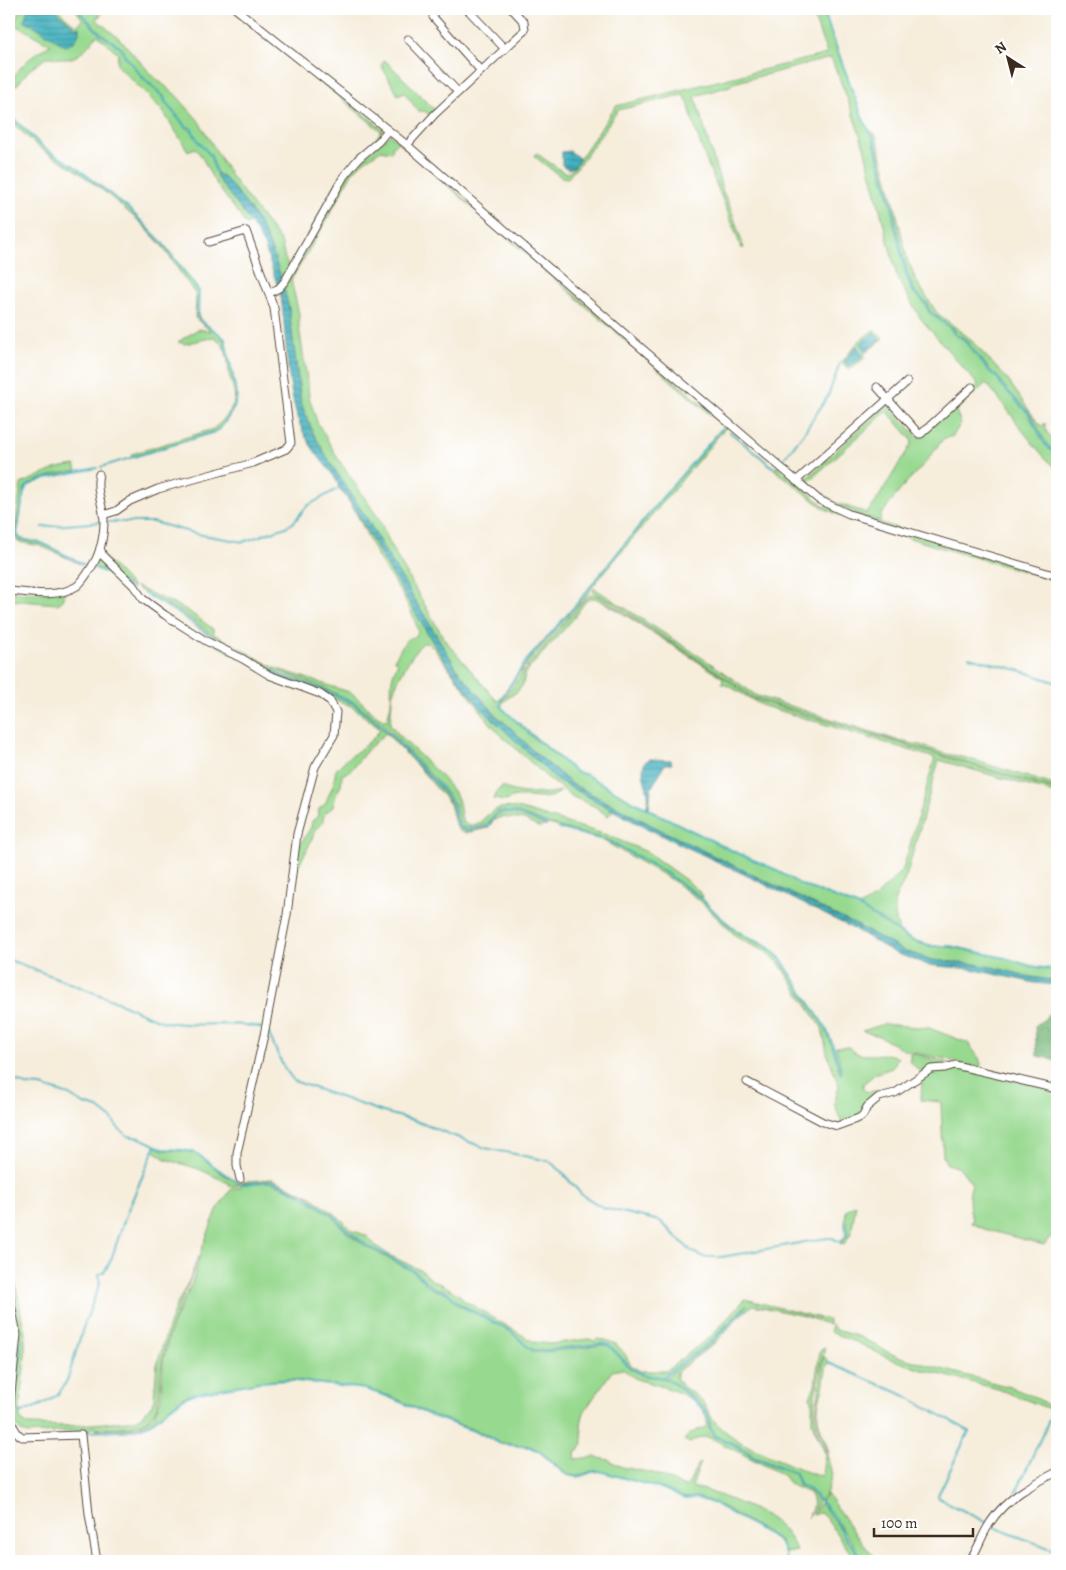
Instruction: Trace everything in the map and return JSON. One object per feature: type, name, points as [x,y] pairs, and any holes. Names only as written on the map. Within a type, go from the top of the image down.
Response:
[{"type":"street","points":[[236,9],[407,145],[819,500],[840,511],[1057,576]]},
{"type":"street","points":[[466,9],[505,49]]},
{"type":"street","points":[[407,145],[435,114],[525,30],[526,26],[512,9]]},
{"type":"street","points":[[433,17],[481,71]]},
{"type":"street","points":[[408,39],[458,92]]},
{"type":"street","points":[[270,292],[279,288],[285,281],[347,172],[388,130]]},
{"type":"street","points":[[103,515],[116,511],[130,501],[158,489],[253,463],[289,446],[291,438],[278,336],[270,292],[246,231],[209,242]]},
{"type":"street","points":[[796,481],[907,382]]},
{"type":"street","points":[[877,387],[917,433],[921,434],[972,386]]},
{"type":"street","points":[[9,591],[47,593],[68,590],[83,580],[94,563],[103,535],[103,515],[97,483],[99,474]]},
{"type":"street","points":[[100,548],[103,556],[129,580],[143,598],[165,615],[206,641],[243,659],[269,675],[320,694],[330,701],[336,712],[334,736],[315,767],[297,834],[287,915],[264,1034],[237,1154],[240,1179]]},
{"type":"street","points":[[747,1082],[823,1122],[837,1126],[864,1115],[867,1107],[873,1101],[879,1097],[895,1093],[931,1069],[955,1065],[1057,1089]]},
{"type":"street","points":[[9,1294],[16,1335],[9,1412],[18,1434],[22,1437],[81,1436],[89,1514],[97,1561]]},
{"type":"street","points":[[970,1561],[990,1523],[1008,1501],[1037,1482],[1057,1472]]},
{"type":"green space","points":[[21,9],[57,9],[76,26],[83,20],[76,9],[99,33],[121,49],[125,57],[143,79],[163,97],[165,103],[185,127],[193,132],[210,156],[218,179],[251,223],[246,225],[215,182],[204,160],[195,148],[188,151],[162,110],[117,65],[118,53],[97,35],[87,48],[78,55],[69,59],[47,57],[28,71],[18,84],[11,85],[21,67],[27,61],[51,45],[14,24]]},
{"type":"green space","points":[[78,9],[89,9],[90,12],[95,9],[104,9],[100,16],[96,18],[97,20],[121,40],[152,75],[176,95],[198,120],[231,176],[281,242],[285,259],[290,267],[337,182],[352,162],[374,142],[381,131],[231,9],[234,9],[383,129],[379,139],[345,172],[287,274],[280,284],[282,281],[259,223],[230,183],[217,173],[211,155],[198,141],[191,128],[186,126],[166,102],[164,96],[144,78],[126,56],[122,48],[100,32]]},
{"type":"green space","points":[[811,9],[824,9],[863,119],[873,140],[893,211],[893,220],[907,278],[913,292],[924,303],[929,312],[951,329],[954,334],[963,339],[1028,414],[1045,445],[1057,457],[1057,469],[1029,439],[986,383],[956,411],[961,423],[953,436],[943,439],[881,515],[880,521],[841,507],[806,486],[805,481],[809,476],[884,407],[888,405],[919,438],[978,385],[921,319],[898,280],[864,147],[831,58],[733,83],[730,86],[695,96],[723,192],[730,206],[744,248],[741,248],[705,158],[688,102],[682,95],[618,110],[568,178],[561,177],[534,156],[536,153],[563,172],[568,173],[572,170],[616,106],[827,54]],"holes":[[[887,411],[911,439],[912,443],[867,513],[836,503],[809,483],[810,480]]]},
{"type":"green space","points":[[385,60],[435,110],[430,115],[424,111],[418,111],[404,92],[398,95],[381,65]]},
{"type":"green space","points":[[9,115],[44,148],[76,167],[128,208],[161,243],[199,291],[196,310],[197,317],[224,340],[235,385],[236,399],[234,408],[226,422],[219,429],[132,457],[132,454],[213,429],[225,418],[233,405],[234,389],[225,351],[219,340],[214,337],[185,344],[178,342],[198,329],[211,331],[195,318],[196,295],[162,246],[141,223],[105,192],[73,168],[41,149],[9,120]]},
{"type":"green space","points":[[870,130],[876,135],[908,263],[915,279],[937,313],[968,337],[1007,379],[1039,424],[1042,426],[1045,423],[1046,431],[1057,445],[1057,454],[1046,443],[1030,413],[1002,384],[1000,379],[964,338],[955,333],[952,328],[930,311],[926,302],[915,292],[902,253],[894,210],[873,134]]},
{"type":"green space","points":[[389,135],[392,136],[727,426],[588,594],[534,656],[516,678],[501,701],[579,605],[590,595],[596,595],[718,673],[753,699],[1057,791],[1057,794],[939,760],[906,877],[895,899],[895,915],[899,932],[859,907],[876,897],[903,869],[935,758],[761,705],[729,686],[722,684],[723,678],[616,609],[595,598],[589,599],[584,603],[574,618],[525,673],[520,689],[500,706],[531,736],[576,772],[585,774],[632,801],[735,852],[772,868],[802,885],[857,906],[911,941],[928,946],[950,947],[1005,958],[1057,971],[1057,981],[975,964],[932,960],[904,951],[860,927],[663,831],[572,784],[534,752],[497,716],[459,672],[313,433],[301,403],[289,309],[284,288],[349,172]],"holes":[[[398,142],[724,427],[656,505],[575,606],[527,661],[500,700],[497,701],[445,640],[393,550],[379,519],[339,460],[317,422],[309,397],[299,327],[299,314],[291,280],[352,173],[363,162],[381,150],[391,152],[393,150],[392,147]]]},
{"type":"green space","points":[[874,329],[883,339],[864,354],[866,357],[850,369],[841,363],[858,342]]},
{"type":"green space","points":[[75,465],[77,471],[50,476],[25,487],[15,534],[20,540],[43,544],[89,568],[41,546],[18,542],[14,536],[21,484],[57,468]]},
{"type":"green space","points":[[777,466],[823,505],[1057,577],[1057,581],[850,520],[825,509],[775,470]]},
{"type":"green space","points":[[341,489],[352,504],[435,646],[482,709],[557,780],[613,810],[608,816],[594,806],[573,797],[549,779],[502,736],[490,723],[433,647],[428,643],[423,643],[406,666],[393,692],[390,724],[449,785],[458,798],[463,822],[468,825],[477,824],[492,811],[509,807],[607,835],[647,852],[687,881],[702,894],[703,898],[662,870],[611,841],[548,824],[516,812],[497,811],[487,824],[467,828],[462,827],[459,823],[455,804],[440,785],[386,727],[354,702],[324,688],[271,669],[212,635],[184,614],[135,586],[187,610],[213,629],[214,634],[275,668],[352,693],[372,712],[387,720],[391,704],[392,678],[398,663],[394,660],[406,640],[416,636],[418,631],[406,601],[376,554],[355,511]]},
{"type":"green space","points":[[101,554],[134,588],[103,570],[93,567]]},
{"type":"green space","points":[[594,588],[713,665],[757,696],[900,741],[967,758],[1057,786],[1057,790],[754,698],[719,673],[593,592]]},
{"type":"green space","points":[[9,592],[66,592],[61,602],[57,604],[9,600]]},
{"type":"green space","points":[[210,638],[270,672],[353,704],[384,730],[438,787],[452,805],[456,824],[460,829],[467,831],[488,827],[496,816],[504,813],[516,815],[547,826],[538,827],[524,820],[501,817],[494,820],[488,828],[466,833],[459,831],[455,824],[450,804],[386,733],[369,748],[351,770],[342,775],[341,786],[336,794],[333,807],[324,814],[323,822],[316,829],[294,873],[296,852],[311,827],[312,821],[318,816],[319,809],[325,804],[333,785],[336,770],[371,741],[380,729],[351,706],[276,676],[208,641]]},
{"type":"green space","points":[[502,786],[514,791],[530,793],[561,791],[555,795],[541,798],[519,797],[506,801],[493,799]]},
{"type":"green space","points":[[602,840],[626,850],[668,875],[702,900],[733,929],[766,947],[776,955],[825,1028],[840,1074],[842,1073],[836,1047],[849,1047],[854,1052],[860,1054],[887,1054],[898,1058],[892,1068],[875,1074],[863,1084],[863,1090],[886,1093],[869,1100],[859,1116],[842,1123],[835,1106],[839,1086],[827,1053],[822,1028],[778,962],[766,952],[738,938],[699,900],[672,880]]},
{"type":"green space","points":[[1057,1003],[1057,1060],[1037,1056],[1035,1026],[1046,1018]]},
{"type":"green space","points":[[884,1024],[929,1028],[968,1043],[979,1058],[980,1068],[904,1050],[879,1036],[862,1031]]},
{"type":"green space","points":[[910,1053],[950,1064],[921,1073],[910,1061]]},
{"type":"green space","points":[[951,1066],[1057,1090],[1057,1236],[1050,1237],[1044,1245],[984,1229],[971,1223],[973,1219],[969,1206],[969,1197],[972,1184],[960,1168],[947,1164],[943,1157],[941,1102],[921,1100],[922,1076],[927,1072]]},
{"type":"green space","points":[[155,1147],[163,1150],[196,1153],[224,1175],[239,1183],[238,1185],[230,1186],[228,1183],[199,1169],[165,1159],[153,1150]]},
{"type":"green space","points":[[273,1179],[312,1197],[340,1218],[352,1230],[367,1236],[376,1246],[389,1255],[422,1271],[432,1280],[445,1286],[462,1297],[462,1299],[534,1342],[550,1344],[589,1339],[595,1341],[597,1339],[606,1340],[616,1344],[625,1354],[631,1365],[640,1371],[666,1371],[711,1336],[745,1299],[828,1320],[830,1325],[804,1316],[753,1305],[738,1317],[716,1342],[678,1371],[677,1375],[680,1383],[702,1401],[716,1423],[733,1437],[760,1452],[822,1476],[825,1453],[812,1423],[812,1400],[810,1398],[815,1385],[820,1351],[825,1347],[815,1395],[815,1415],[817,1432],[827,1454],[832,1475],[826,1494],[820,1500],[809,1489],[800,1485],[795,1472],[756,1457],[738,1445],[716,1436],[711,1427],[709,1414],[699,1402],[678,1385],[665,1378],[712,1343],[746,1308],[746,1305],[710,1341],[663,1377],[644,1375],[631,1367],[610,1345],[604,1343],[536,1350],[530,1348],[511,1330],[459,1303],[447,1291],[435,1288],[416,1272],[368,1246],[334,1216],[304,1194],[273,1180],[241,1182]]},
{"type":"green space","points":[[272,1182],[303,1196],[333,1217],[346,1232],[367,1247],[415,1273],[434,1290],[447,1293],[458,1305],[510,1331],[529,1349],[535,1352],[544,1352],[609,1346],[630,1369],[643,1376],[662,1378],[672,1383],[698,1403],[708,1415],[709,1428],[715,1437],[729,1442],[755,1459],[794,1473],[799,1486],[808,1490],[818,1501],[815,1509],[807,1518],[812,1506],[809,1493],[789,1484],[783,1475],[711,1438],[700,1438],[690,1443],[684,1440],[692,1432],[707,1426],[706,1416],[700,1407],[682,1394],[637,1379],[623,1369],[612,1371],[584,1412],[581,1424],[583,1443],[579,1451],[576,1452],[575,1459],[594,1457],[609,1460],[622,1467],[653,1473],[685,1487],[690,1482],[700,1463],[692,1487],[719,1495],[763,1514],[785,1532],[797,1551],[785,1553],[781,1543],[776,1538],[725,1508],[707,1500],[697,1497],[685,1498],[666,1490],[600,1471],[592,1471],[578,1476],[571,1475],[540,1451],[530,1446],[501,1443],[483,1433],[432,1415],[390,1396],[366,1389],[287,1379],[259,1382],[183,1397],[151,1422],[143,1425],[126,1429],[96,1430],[138,1426],[153,1417],[161,1399],[163,1362],[171,1328],[192,1283],[203,1246],[217,1210],[232,1188],[240,1187],[241,1184]]},
{"type":"green space","points":[[856,1204],[851,1233],[844,1245],[840,1244],[847,1237],[846,1210]]},
{"type":"green space","points":[[198,1257],[165,1348],[159,1398],[150,1417],[138,1424],[122,1427],[28,1434],[20,1431],[14,1415],[14,1404],[21,1351],[9,1262],[13,1271],[25,1334],[25,1357],[19,1413],[21,1420],[29,1425],[68,1426],[137,1419],[152,1404],[157,1364],[167,1331],[175,1308],[190,1279]]},
{"type":"green space","points":[[832,1325],[836,1330],[860,1337],[894,1355],[1010,1387],[1035,1397],[1053,1408],[1052,1410],[998,1389],[919,1369],[886,1357],[830,1332]]},
{"type":"green space","points":[[824,1356],[828,1361],[819,1401],[818,1419],[829,1453],[817,1419],[818,1403]]},
{"type":"green space","points":[[827,1494],[877,1561],[865,1561],[821,1501]]},
{"type":"green space","points":[[820,1503],[863,1561],[856,1561],[825,1517],[820,1513],[813,1515]]},
{"type":"water","points":[[28,9],[54,9],[76,28],[79,27],[74,42],[65,46],[24,21]]},
{"type":"water","points":[[570,151],[580,159],[574,167],[568,169],[562,165],[562,152]]},
{"type":"water","points":[[216,173],[231,184],[260,225],[274,256],[282,281],[280,284],[277,284],[264,245],[251,223],[218,179]]},
{"type":"water","points":[[284,288],[289,309],[301,403],[313,433],[459,672],[496,716],[512,729],[534,752],[572,784],[663,831],[860,927],[904,951],[932,960],[975,964],[1057,981],[1057,985],[1035,983],[971,969],[928,965],[895,953],[854,929],[642,826],[557,780],[482,709],[458,679],[435,646],[352,504],[339,488],[333,475],[306,438],[298,419],[288,372],[280,291]]},
{"type":"water","points":[[874,332],[880,340],[865,351],[860,344]]},
{"type":"water","points":[[857,346],[863,356],[849,366],[844,362]]},
{"type":"water","points":[[650,759],[671,760],[672,764],[665,764],[651,789],[649,809],[646,807],[648,796],[643,768],[645,762]]},
{"type":"waterway","points":[[77,9],[99,33],[121,48],[125,56],[144,79],[163,97],[186,127],[191,128],[198,141],[210,155],[216,173]]},
{"type":"waterway","points":[[824,9],[863,119],[874,140],[893,211],[907,278],[914,292],[925,302],[929,312],[952,329],[954,334],[963,339],[990,372],[999,379],[1001,385],[1029,414],[1045,444],[1057,456]]},
{"type":"waterway","points":[[9,114],[44,148],[76,167],[128,208],[162,242],[199,291],[198,316],[201,321],[225,339],[237,396],[234,408],[220,429],[101,467]]},
{"type":"waterway","points":[[782,461],[803,434],[828,396],[840,363]]},
{"type":"waterway","points":[[500,700],[526,661],[575,606],[656,505],[723,427]]},
{"type":"waterway","points":[[730,432],[774,468]]},
{"type":"waterway","points":[[87,566],[42,543],[21,539],[17,534],[24,492],[27,486],[46,478],[97,468]]},
{"type":"waterway","points":[[106,522],[153,522],[197,534],[243,542],[286,527],[293,523],[307,506],[339,488]]},
{"type":"waterway","points":[[42,527],[101,522]]},
{"type":"waterway","points":[[94,568],[132,589]]},
{"type":"waterway","points":[[143,593],[183,616],[211,637],[241,654]]},
{"type":"waterway","points":[[969,657],[1022,671],[1057,683]]},
{"type":"waterway","points":[[249,659],[282,676],[324,690],[354,703],[385,729],[439,786],[453,804],[460,828],[467,830],[488,826],[494,815],[502,812],[522,815],[547,825]]},
{"type":"waterway","points":[[502,702],[501,706],[504,710],[576,772],[585,774],[632,801],[735,852],[772,868],[802,885],[857,906],[912,940],[933,946],[950,946],[1005,958],[1031,966],[1057,970]]},
{"type":"waterway","points":[[558,828],[611,842],[662,870],[702,899],[736,930],[766,945],[781,959],[826,1028],[841,1074]]},
{"type":"waterway","points":[[9,960],[95,993],[160,1021],[178,1024],[240,1025],[262,1028]]},
{"type":"waterway","points":[[268,1032],[283,1066],[294,1081],[383,1112],[413,1120],[485,1148],[549,1161],[559,1169],[582,1195],[604,1208],[660,1221],[690,1250],[700,1256],[722,1257],[827,1238],[840,1242],[846,1236],[845,1223]]},
{"type":"waterway","points":[[9,1078],[26,1085],[41,1086],[69,1095],[84,1104],[98,1108],[111,1118],[119,1129],[128,1136],[140,1138],[163,1149],[196,1153],[240,1183],[273,1181],[297,1192],[334,1216],[347,1231],[368,1246],[416,1272],[428,1285],[447,1292],[459,1304],[510,1331],[529,1348],[536,1351],[544,1351],[609,1345],[630,1368],[644,1375],[662,1377],[683,1390],[708,1414],[710,1427],[716,1436],[737,1446],[755,1458],[794,1472],[800,1485],[809,1489],[834,1517],[846,1538],[864,1561]]},
{"type":"waterway","points":[[19,1414],[43,1404],[57,1395],[64,1386],[100,1283],[99,1275],[104,1272],[111,1260],[127,1212],[155,1147]]},
{"type":"waterway","points":[[9,1280],[12,1292]]},
{"type":"waterway","points":[[663,1377],[711,1342],[745,1308]]},
{"type":"waterway","points":[[14,1398],[20,1339]]},
{"type":"waterway","points":[[829,1363],[906,1396],[969,1431],[938,1495],[939,1498],[987,1523],[997,1508],[1006,1500]]},
{"type":"waterway","points":[[79,1432],[125,1431],[143,1427],[176,1403],[193,1394],[259,1382],[287,1380],[365,1389],[482,1434],[501,1444],[530,1447],[539,1451],[564,1473],[571,1476],[578,1477],[599,1471],[666,1490],[685,1499],[697,1498],[715,1504],[776,1539],[784,1549],[786,1561]]},
{"type":"waterway","points":[[1055,1407],[1057,1402]]},
{"type":"waterway","points":[[1016,1492],[1054,1409]]},
{"type":"waterway","points":[[991,1525],[1057,1551]]}]
